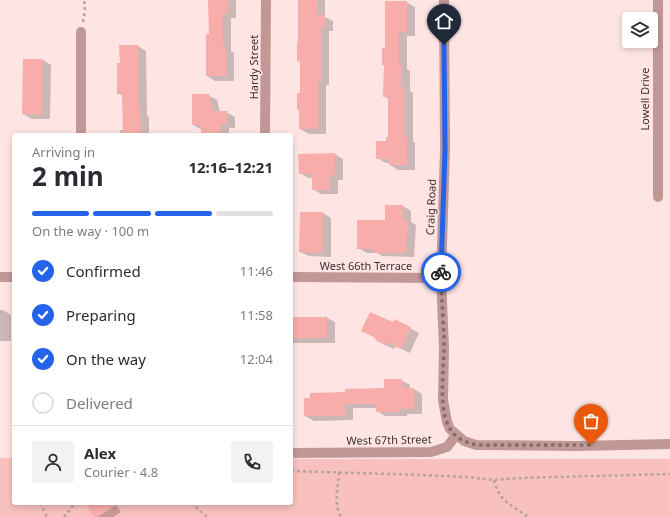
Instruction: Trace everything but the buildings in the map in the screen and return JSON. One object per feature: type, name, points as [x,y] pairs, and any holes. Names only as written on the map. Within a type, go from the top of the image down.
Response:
[{"type":"street","name":"Hardy Street","points":[[265,133],[266,0]]},
{"type":"street","name":"Craig Road","points":[[444,0],[445,149],[441,278],[444,348],[444,411],[450,429],[456,435]]},
{"type":"street","name":"Lowell Drive","points":[[658,0],[658,197]]},
{"type":"street","points":[[81,32],[81,133]]},
{"type":"street","points":[[0,277],[12,277]]},
{"type":"street","name":"West 66th Terrace","points":[[293,277],[441,278]]},
{"type":"street","points":[[456,435],[464,441],[476,445],[576,446],[670,444]]},
{"type":"street","name":"West 67th Street","points":[[293,453],[432,452],[439,451],[447,447],[456,435]]},
{"type":"path","points":[[81,32],[85,10],[84,0]]},
{"type":"path","points":[[293,471],[423,475],[494,480],[670,474]]},
{"type":"path","points":[[339,472],[336,505],[341,517]]},
{"type":"path","points":[[494,480],[497,490],[504,501],[528,517]]},
{"type":"path","points":[[41,505],[47,517]]},
{"type":"path","points":[[64,517],[73,505]]},
{"type":"path","points":[[193,505],[207,517]]},
{"type":"shaded area","points":[[0,458],[12,458],[12,505],[293,505],[293,459],[670,459],[670,517],[0,517]]},
{"type":"way so far","points":[[441,272],[444,348],[444,411],[450,429],[464,441],[476,445],[591,445]]},
{"type":"route","points":[[441,272],[445,149],[444,45]]}]
